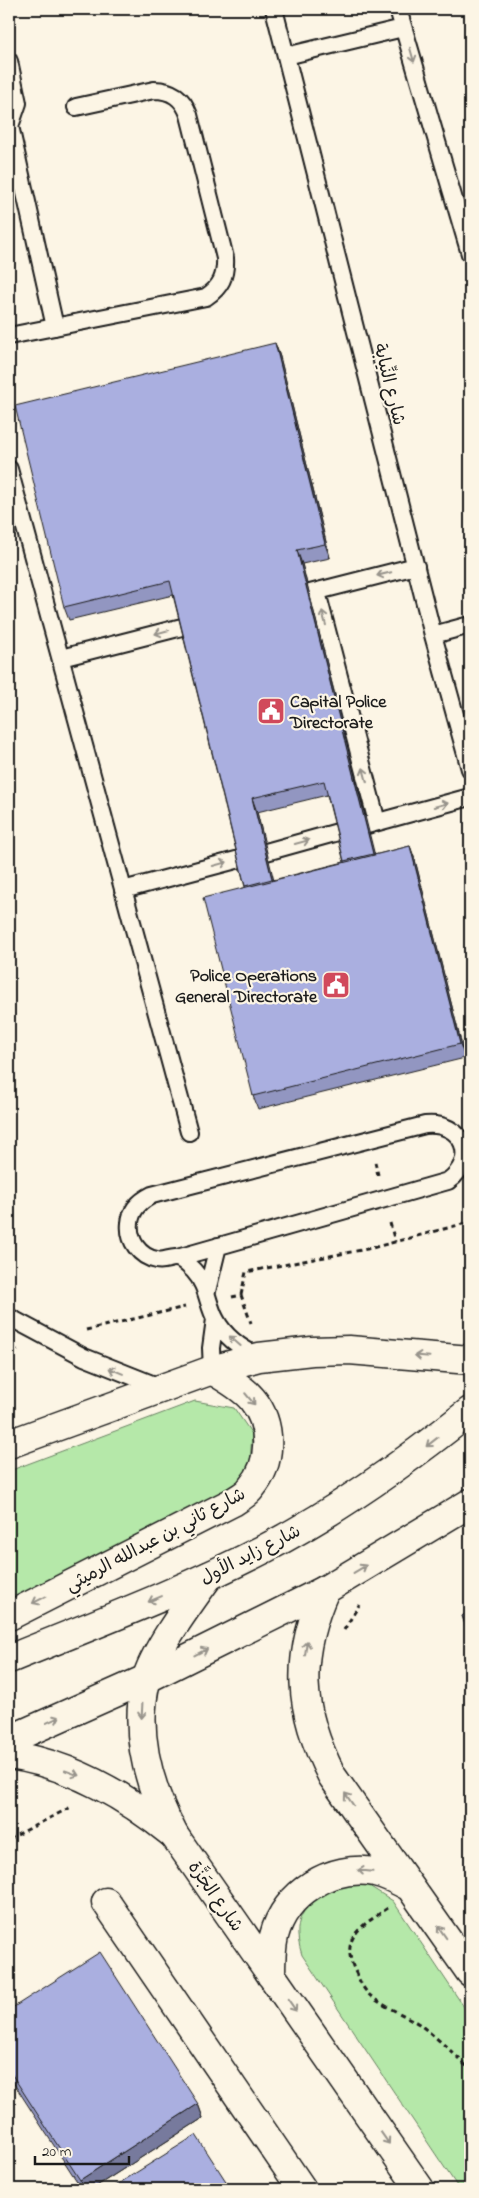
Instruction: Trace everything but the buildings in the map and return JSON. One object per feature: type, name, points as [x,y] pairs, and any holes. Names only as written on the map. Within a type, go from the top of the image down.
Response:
[{"type":"street","points":[[9,1444],[212,1370],[259,1357],[312,1351],[349,1350],[470,1360]]},
{"type":"street","name":"شارع ثاني بن عبدالله الرميثي","points":[[9,1616],[233,1502],[250,1489],[259,1476],[266,1455],[267,1432],[263,1417],[253,1400],[244,1391],[212,1370]]},
{"type":"street","name":"شارع زايد الأول","points":[[9,1659],[209,1576],[266,1548],[345,1502],[428,1445],[470,1411]]},
{"type":"street","points":[[9,1740],[146,1679],[325,1590],[470,1503]]},
{"type":"street","name":"شارع الجَزَّة","points":[[209,1576],[175,1626],[146,1679],[142,1719],[145,1759],[152,1786],[174,1835],[420,2189]]},
{"type":"street","points":[[325,1590],[307,1638],[304,1663],[304,1689],[308,1719],[318,1748],[332,1776],[470,1972]]},
{"type":"street","points":[[9,1755],[46,1764],[107,1788],[153,1818],[174,1835]]},
{"type":"street","points":[[271,1975],[273,1946],[277,1928],[291,1903],[304,1890],[329,1876],[357,1870],[375,1872],[394,1878],[412,1889]]},
{"type":"street","points":[[106,1902],[302,2189]]},
{"type":"lane","name":"شارع النِّيابة","points":[[274,9],[433,635],[470,769]]},
{"type":"lane","points":[[398,9],[470,254]]},
{"type":"lane","points":[[286,56],[403,28]]},
{"type":"lane","points":[[9,61],[18,103],[9,126],[56,326]]},
{"type":"lane","points":[[9,336],[206,297],[216,291],[225,270],[225,258],[189,115],[180,98],[163,90],[154,90],[76,107]]},
{"type":"lane","points":[[9,469],[189,1132]]},
{"type":"lane","points":[[416,566],[314,592],[372,823],[470,797]]},
{"type":"lane","points":[[433,635],[470,625]]},
{"type":"lane","points":[[61,658],[182,627]]},
{"type":"lane","points":[[266,852],[338,832]]},
{"type":"lane","points":[[123,890],[240,859]]},
{"type":"lane","points":[[425,1125],[445,1126],[454,1131],[464,1147],[462,1167],[448,1181],[177,1258],[156,1260],[138,1250],[132,1242],[129,1232],[134,1209],[141,1200],[152,1194],[425,1125]]},
{"type":"lane","points":[[207,1292],[218,1246]]},
{"type":"lane","points":[[177,1258],[195,1272],[207,1292],[215,1320],[211,1348],[212,1370]]},
{"type":"lane","points":[[9,1317],[84,1357],[162,1388]]},
{"type":"lane","points":[[215,1320],[234,1342],[259,1357]]},
{"type":"path","points":[[240,1295],[246,1272],[372,1248],[470,1222]]},
{"type":"path","points":[[342,1638],[344,1630],[361,1602]]},
{"type":"path","points":[[9,1839],[107,1788]]},
{"type":"path","points":[[412,1889],[359,1928],[350,1942],[350,1961],[365,1991],[378,2001],[418,2024],[470,2070]]},
{"type":"green space","points":[[195,1401],[234,1408],[252,1434],[250,1464],[234,1492],[9,1601],[9,1471]]},
{"type":"green space","points":[[338,1884],[366,1884],[393,1901],[470,2016],[470,2189],[459,2189],[302,1955],[298,1929],[304,1912],[310,1904]]},
{"type":"place","name":"Capital Police Directorate","points":[[271,711]]},
{"type":"place","name":"Police Operations General Directorate","points":[[336,985]]}]
